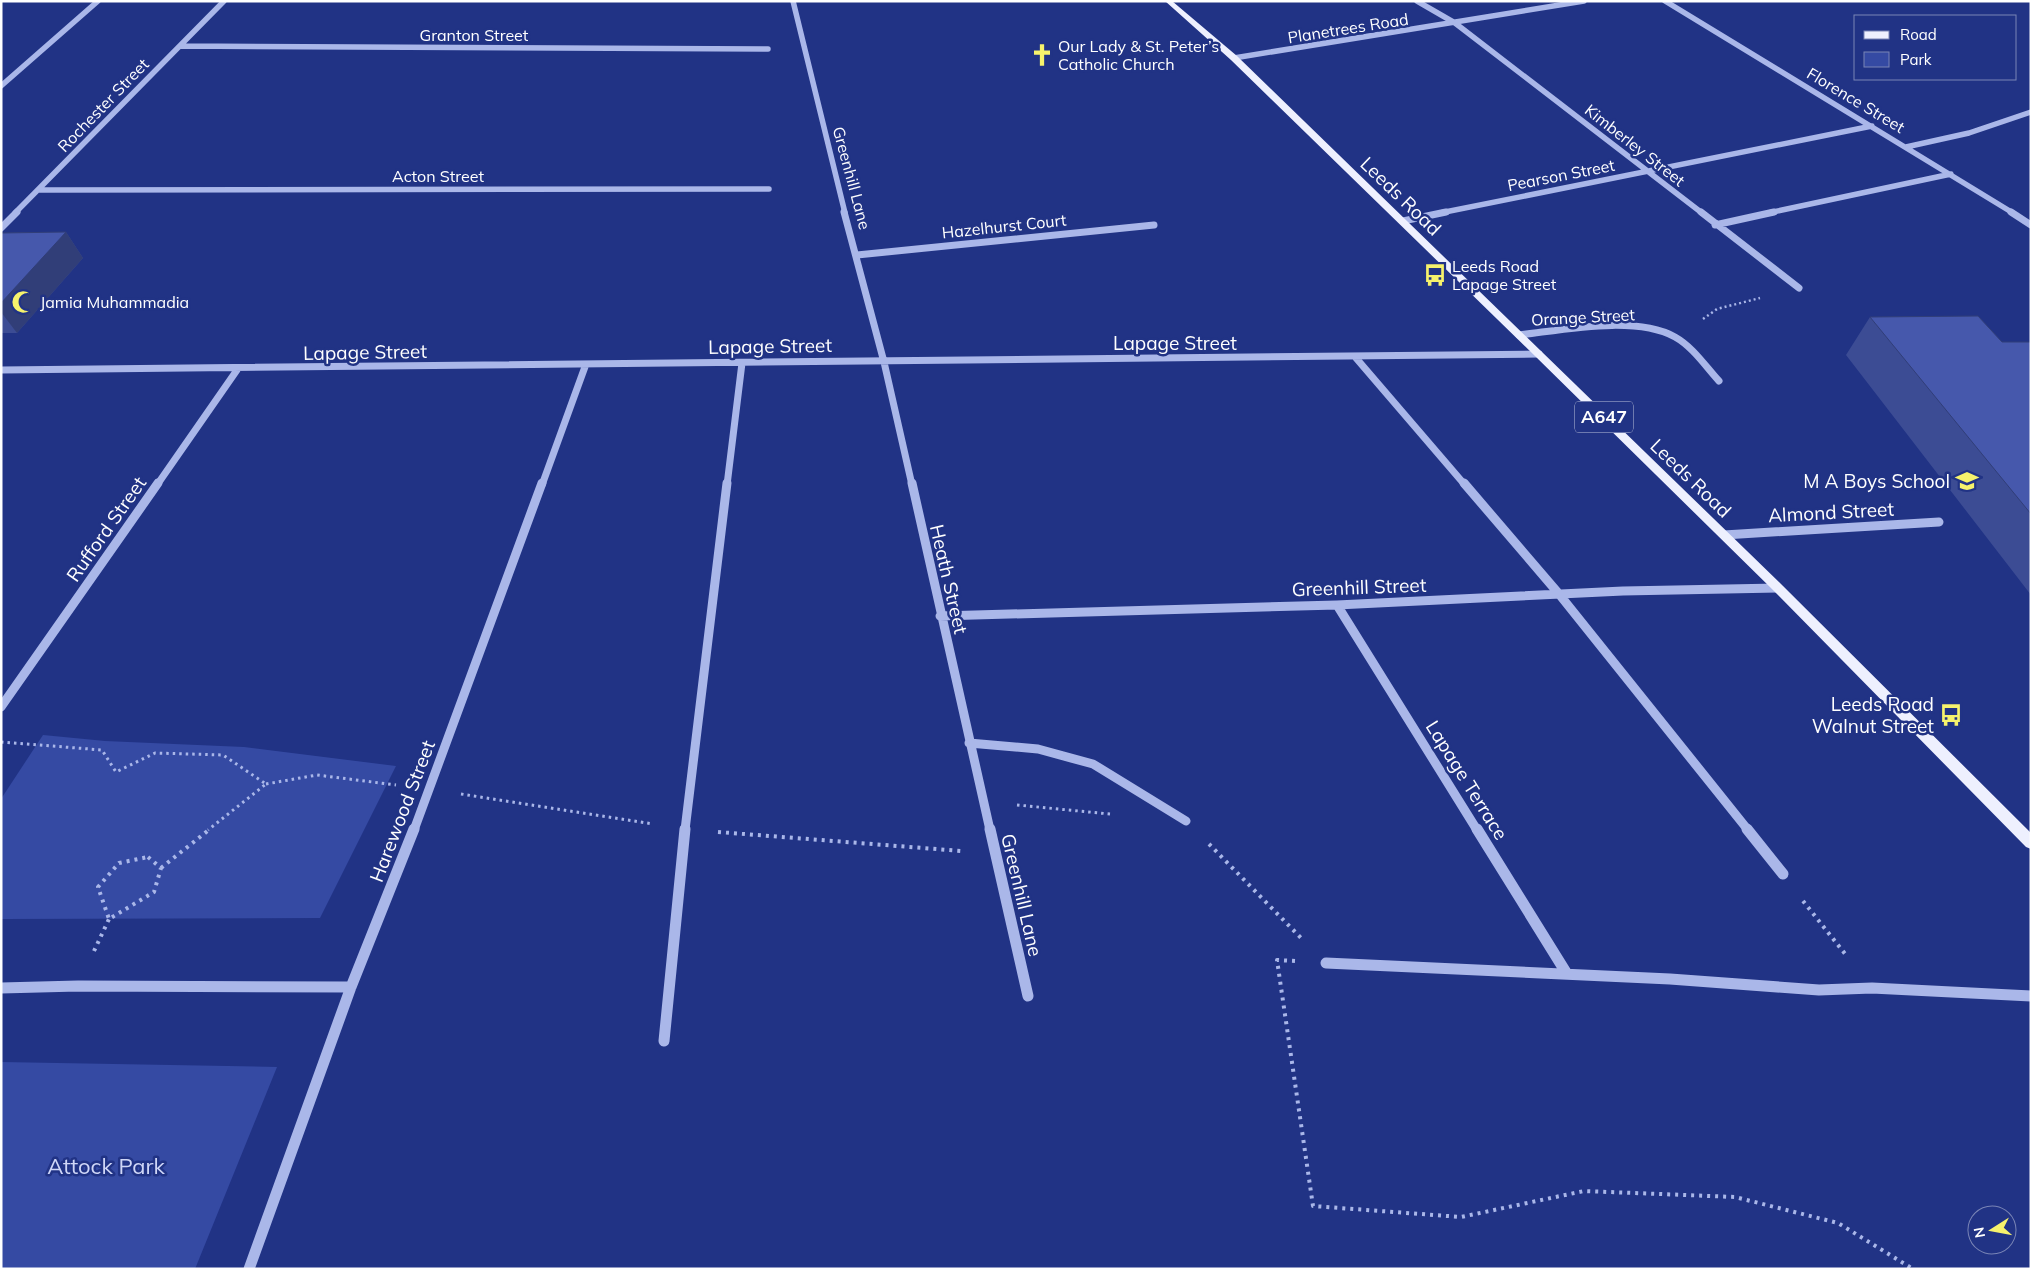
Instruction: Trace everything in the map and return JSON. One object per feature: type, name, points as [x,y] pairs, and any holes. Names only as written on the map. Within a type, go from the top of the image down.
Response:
[{"type":"main road","name":"Leeds Road","points":[[1168,1],[1234,58],[1539,354],[1778,588],[2029,839]]},
{"type":"street","points":[[1,86],[71,22],[98,1]]},
{"type":"street","name":"Rochester Street","points":[[1,228],[224,1]]},
{"type":"street","name":"Greenhill Lane","points":[[793,1],[838,188],[857,254],[884,362]]},
{"type":"street","name":"Kimberley Street","points":[[1417,1],[1455,23],[1799,288]]},
{"type":"street","name":"Planetrees Road","points":[[1234,58],[1584,1]]},
{"type":"street","name":"Florence Street","points":[[1665,1],[1951,174],[2031,225]]},
{"type":"street","name":"Granton Street","points":[[180,46],[768,49]]},
{"type":"street","points":[[1906,147],[1946,140],[2031,112]]},
{"type":"street","name":"Pearson Street","points":[[1402,222],[1872,126]]},
{"type":"street","points":[[1716,225],[1951,174]]},
{"type":"street","name":"Acton Street","points":[[38,190],[769,188]]},
{"type":"street","name":"Hazelhurst Court","points":[[857,254],[1154,225]]},
{"type":"street","name":"Orange Street","points":[[1519,335],[1611,327],[1644,328],[1676,338],[1719,381]]},
{"type":"street","name":"Lapage Street","points":[[1,370],[237,370],[586,364],[1356,358],[1539,354]]},
{"type":"street","points":[[1356,358],[1559,594],[1783,874]]},
{"type":"street","name":"Heath Street","points":[[884,362],[940,616],[984,802]]},
{"type":"street","points":[[664,1041],[685,829],[742,363]]},
{"type":"street","name":"Harewood Street","points":[[249,1269],[351,987],[430,790],[586,364]]},
{"type":"street","name":"Rufford Street","points":[[1,707],[237,370]]},
{"type":"street","name":"Almond Street","points":[[1724,535],[1939,522]]},
{"type":"street","name":"Greenhill Street","points":[[940,616],[1337,605],[1623,591],[1778,588]]},
{"type":"street","name":"Lapage Terrace","points":[[1337,605],[1567,974]]},
{"type":"street","points":[[969,743],[1038,749],[1093,764],[1186,821]]},
{"type":"street","name":"Greenhill Lane","points":[[984,802],[1028,996]]},
{"type":"street","points":[[1326,963],[1567,974],[1819,990],[1872,988],[2031,996]]},
{"type":"street","points":[[1,988],[78,986],[351,987]]},
{"type":"path","points":[[1676,338],[1717,309],[1799,288]]},
{"type":"path","points":[[1,742],[102,750],[116,772],[155,753],[224,755],[266,784]]},
{"type":"path","points":[[161,868],[148,856],[119,862],[98,887],[109,919],[154,892],[161,868],[266,784],[317,775],[430,790]]},
{"type":"path","points":[[984,802],[1118,815]]},
{"type":"path","points":[[1186,821],[1326,963]]},
{"type":"path","points":[[1783,874],[1872,988]]},
{"type":"path","points":[[1326,963],[1277,960],[1313,1206],[1462,1217],[1584,1191],[1735,1197],[1838,1222],[1913,1269]]},
{"type":"green space","points":[[43,735],[105,741],[244,747],[396,766],[320,918],[1,919],[1,799]]},
{"type":"green space","name":"Attock Park","points":[[1,1062],[277,1067],[195,1269],[1,1269]]},
{"type":"building","points":[[66,232],[1,303],[1,233]]},
{"type":"building","points":[[1978,316],[2002,342],[2031,342],[2031,514],[1870,317]]},
{"type":"place","name":"Our Lady & St. Peter’s Catholic Church","points":[[1042,55]]},
{"type":"place","name":"Leeds Road Lapage Street","points":[[1435,275]]},
{"type":"place","name":"Jamia Muhammadia","points":[[23,302]]},
{"type":"place","name":"M A Boys School","points":[[1967,481]]},
{"type":"place","name":"Leeds Road Walnut Street","points":[[1951,715]]}]
